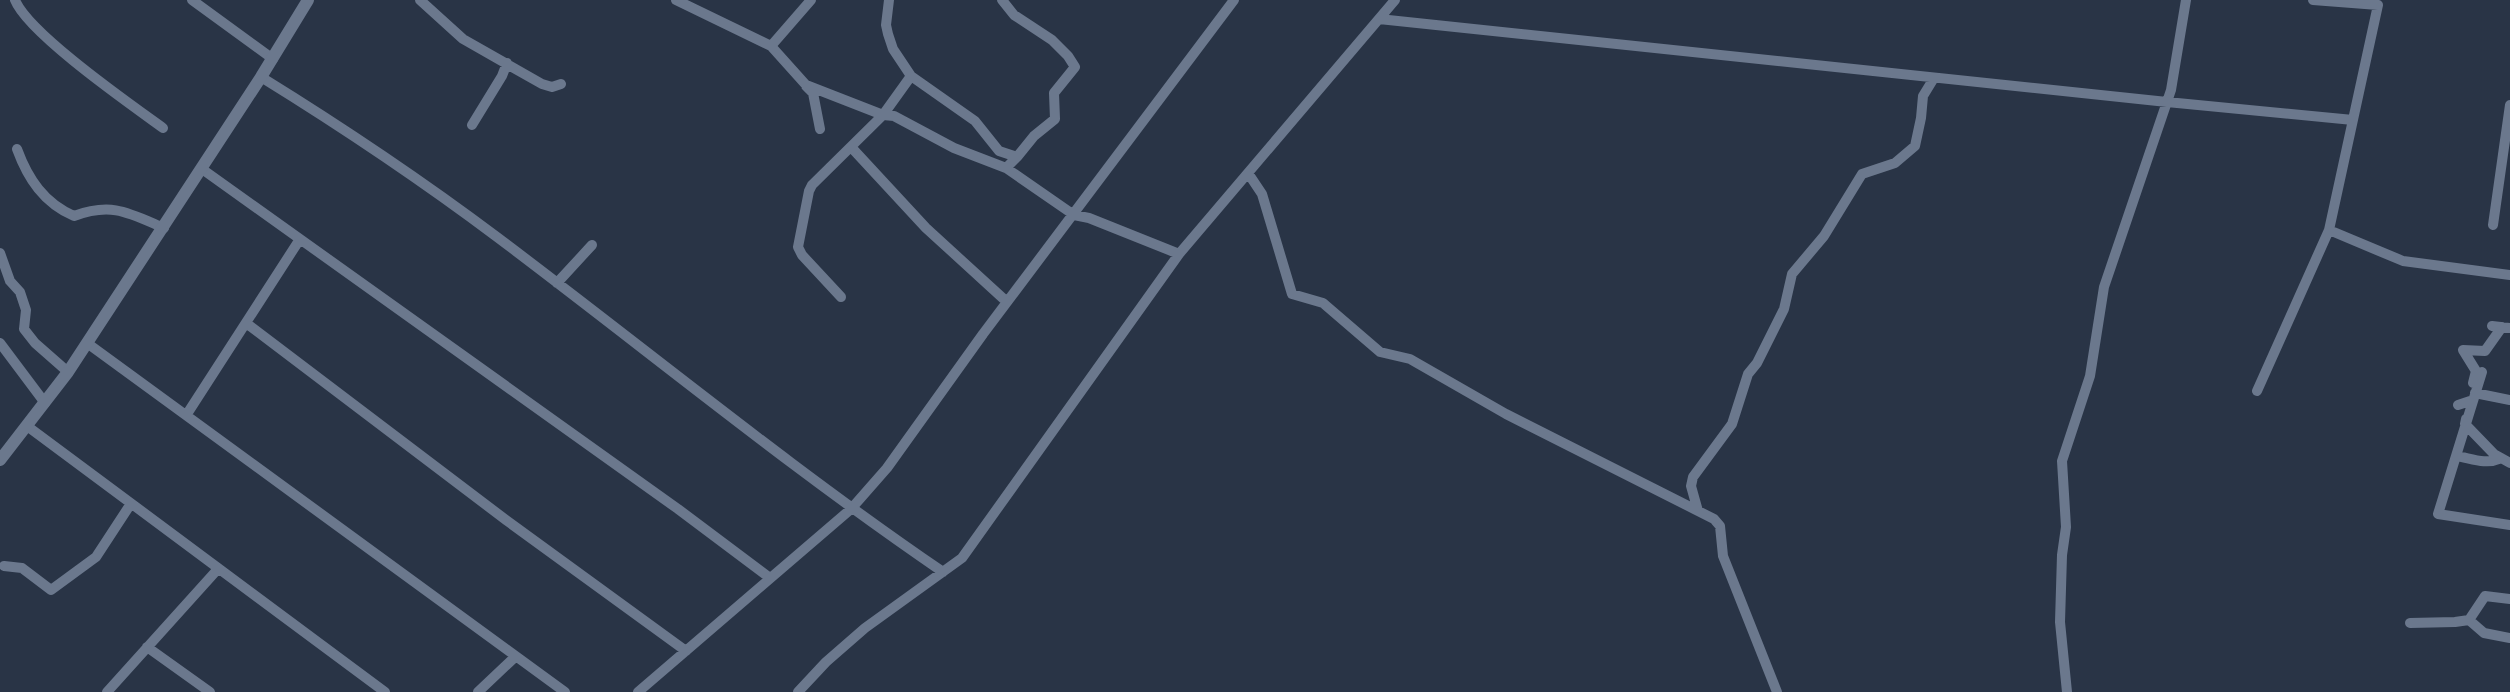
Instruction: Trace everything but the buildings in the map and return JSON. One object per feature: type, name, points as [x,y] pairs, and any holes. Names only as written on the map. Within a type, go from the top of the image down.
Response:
[{"type":"street","points":[[15,0],[18,7],[42,34],[163,128]]},
{"type":"street","points":[[192,0],[273,59]]},
{"type":"street","points":[[0,460],[68,372],[164,228],[273,59],[308,0]]},
{"type":"street","points":[[420,0],[463,39],[542,84],[552,87],[561,84]]},
{"type":"street","points":[[676,0],[771,46],[813,93],[820,129]]},
{"type":"street","points":[[771,46],[811,0]]},
{"type":"street","points":[[890,0],[886,25],[888,34],[893,50],[911,76],[975,121],[999,151],[1017,157]]},
{"type":"street","points":[[1002,0],[1014,15],[1052,40],[1068,56],[1075,67],[1054,93],[1055,119],[1034,135],[1006,168]]},
{"type":"street","points":[[638,692],[851,509],[887,468],[1234,0]]},
{"type":"street","points":[[798,692],[826,662],[858,635],[962,558],[1179,254],[1395,0]]},
{"type":"street","points":[[2067,692],[2060,622],[2062,555],[2066,527],[2062,461],[2090,376],[2104,286],[2170,90],[2186,0]]},
{"type":"street","points":[[2257,391],[2329,230],[2378,6],[2313,0]]},
{"type":"street","points":[[1379,19],[2353,120]]},
{"type":"street","points":[[472,125],[502,76],[507,63]]},
{"type":"street","points":[[841,297],[802,255],[798,240],[812,185],[883,115],[911,76]]},
{"type":"street","points":[[261,77],[340,126],[496,236],[851,509],[943,572]]},
{"type":"street","points":[[1698,511],[1691,486],[1693,477],[1732,423],[1748,374],[1757,363],[1784,309],[1792,274],[1824,236],[1862,174],[1895,163],[1915,146],[1922,118],[1923,96],[1934,78]]},
{"type":"street","points":[[806,86],[883,115],[894,116],[954,148],[1006,168],[1074,215],[1089,218],[1179,254]]},
{"type":"street","points":[[2493,225],[2510,105]]},
{"type":"street","points":[[851,147],[926,228],[1008,302]]},
{"type":"street","points":[[17,149],[33,184],[64,212],[74,216],[95,209],[107,208],[129,213],[164,228]]},
{"type":"street","points":[[202,169],[678,509],[770,578]]},
{"type":"street","points":[[1248,173],[1262,194],[1292,294],[1323,303],[1380,352],[1410,359],[1506,414],[1714,519],[1720,526],[1723,556],[1777,692]]},
{"type":"street","points":[[2329,230],[2403,261],[2510,275]]},
{"type":"street","points":[[187,414],[300,239]]},
{"type":"street","points":[[557,283],[592,245]]},
{"type":"street","points":[[0,253],[10,281],[20,292],[26,310],[24,329],[34,343],[68,372]]},
{"type":"street","points":[[246,323],[497,513],[686,651]]},
{"type":"street","points":[[2501,327],[2485,351],[2463,350],[2476,371],[2465,424],[2438,514],[2510,525]]},
{"type":"street","points":[[0,343],[45,403]]},
{"type":"street","points":[[87,343],[565,692]]},
{"type":"street","points":[[2458,405],[2472,390],[2482,372]]},
{"type":"street","points":[[2472,390],[2510,400]]},
{"type":"street","points":[[2465,424],[2499,459],[2510,463]]},
{"type":"street","points":[[27,426],[217,570],[385,692]]},
{"type":"street","points":[[2456,456],[2480,461],[2499,459]]},
{"type":"street","points":[[4,566],[22,568],[51,590],[96,557],[130,505]]},
{"type":"street","points":[[107,692],[217,570]]},
{"type":"street","points":[[2410,623],[2469,620],[2485,596],[2510,599]]},
{"type":"street","points":[[2469,620],[2484,633],[2510,638]]},
{"type":"street","points":[[147,647],[210,692]]},
{"type":"street","points":[[478,692],[515,657]]}]
